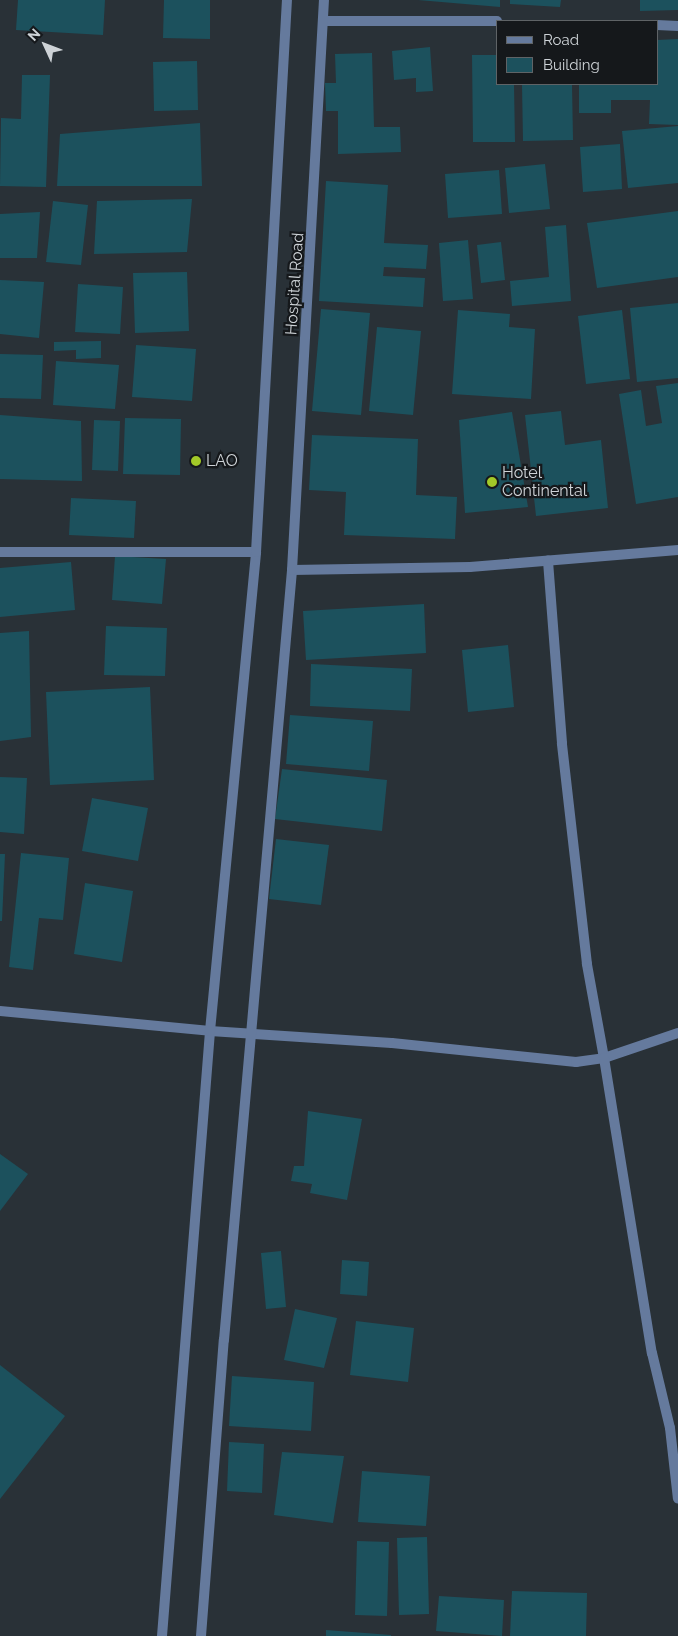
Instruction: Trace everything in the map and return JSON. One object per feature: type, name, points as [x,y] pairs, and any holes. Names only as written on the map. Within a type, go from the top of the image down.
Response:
[{"type":"street","name":"Hospital Road","points":[[162,1636],[210,1031],[255,567],[287,0]]},
{"type":"street","name":"Hospital Road","points":[[201,1636],[292,570],[324,0]]},
{"type":"street","points":[[323,21],[496,21]]},
{"type":"street","points":[[658,25],[678,26]]},
{"type":"street","points":[[292,570],[470,567],[678,550]]},
{"type":"street","points":[[0,552],[256,552]]},
{"type":"street","points":[[548,561],[564,762],[587,964],[652,1353],[670,1428],[678,1499]]},
{"type":"street","points":[[0,1011],[210,1031],[392,1042],[576,1062],[604,1058],[678,1033]]},
{"type":"building","points":[[18,0],[105,0],[103,35],[16,30]]},
{"type":"building","points":[[164,0],[210,0],[210,39],[163,38]]},
{"type":"building","points":[[418,0],[500,0],[500,7]]},
{"type":"building","points":[[510,0],[561,0],[560,7],[510,4]]},
{"type":"building","points":[[640,0],[678,0],[678,10],[640,11]]},
{"type":"building","points":[[678,39],[678,125],[649,124],[650,100],[611,100],[611,113],[579,113],[579,85],[658,85],[658,40]]},
{"type":"building","points":[[430,47],[433,91],[416,92],[416,78],[394,80],[392,51]]},
{"type":"building","points":[[372,53],[374,127],[400,127],[401,152],[338,154],[338,111],[326,111],[325,83],[336,83],[335,54]]},
{"type":"building","points":[[472,55],[496,55],[496,85],[514,85],[515,142],[473,142]]},
{"type":"building","points":[[197,61],[198,110],[154,111],[153,62]]},
{"type":"building","points":[[22,75],[50,75],[46,187],[0,186],[1,118],[21,119]]},
{"type":"building","points":[[522,85],[572,85],[573,140],[523,141]]},
{"type":"building","points":[[200,123],[202,186],[57,186],[60,134]]},
{"type":"building","points":[[678,126],[678,183],[628,188],[622,131]]},
{"type":"building","points":[[620,144],[622,189],[583,192],[580,147]]},
{"type":"building","points":[[545,164],[550,209],[509,213],[505,168]]},
{"type":"building","points":[[499,170],[502,214],[448,218],[445,174]]},
{"type":"building","points":[[326,181],[388,185],[384,243],[428,245],[426,269],[384,267],[383,276],[425,278],[423,307],[319,301]]},
{"type":"building","points":[[192,199],[187,252],[94,254],[97,201]]},
{"type":"building","points":[[53,201],[88,205],[81,265],[46,262]]},
{"type":"building","points":[[678,211],[678,277],[597,288],[587,223]]},
{"type":"building","points":[[40,212],[37,258],[0,258],[0,214]]},
{"type":"building","points":[[566,225],[571,301],[512,306],[510,281],[549,277],[545,227]]},
{"type":"building","points":[[468,240],[473,299],[443,301],[439,243]]},
{"type":"building","points":[[501,242],[505,280],[481,283],[477,245]]},
{"type":"building","points":[[187,272],[189,331],[135,333],[133,273]]},
{"type":"building","points":[[0,280],[44,282],[39,338],[0,334]]},
{"type":"building","points":[[78,284],[123,287],[120,334],[75,332]]},
{"type":"building","points":[[678,303],[678,378],[637,382],[630,308]]},
{"type":"building","points":[[321,309],[370,313],[361,415],[312,411]]},
{"type":"building","points":[[458,310],[510,314],[509,327],[535,329],[531,399],[452,394]]},
{"type":"building","points":[[622,310],[630,379],[586,384],[578,316]]},
{"type":"building","points":[[377,327],[421,331],[413,415],[369,411]]},
{"type":"building","points":[[101,341],[101,358],[76,359],[76,350],[54,351],[54,342]]},
{"type":"building","points":[[136,345],[196,349],[192,401],[132,397]]},
{"type":"building","points":[[0,354],[43,355],[41,399],[0,398]]},
{"type":"building","points":[[56,361],[119,365],[115,409],[53,405]]},
{"type":"building","points":[[678,383],[678,497],[636,504],[619,394],[641,390],[646,426],[662,423],[656,386]]},
{"type":"building","points":[[561,411],[565,445],[601,440],[608,508],[536,516],[525,415]]},
{"type":"building","points":[[512,412],[528,507],[465,513],[459,420]]},
{"type":"building","points":[[0,415],[81,421],[82,481],[0,479]]},
{"type":"building","points":[[125,418],[181,419],[180,475],[123,474]]},
{"type":"building","points":[[94,420],[120,421],[118,471],[92,470]]},
{"type":"building","points":[[312,435],[418,439],[416,495],[457,497],[455,539],[344,535],[346,492],[309,490]]},
{"type":"building","points":[[71,498],[136,501],[134,538],[69,535]]},
{"type":"building","points":[[115,556],[166,559],[162,604],[112,600]]},
{"type":"building","points":[[71,562],[75,610],[0,617],[0,568]]},
{"type":"building","points":[[424,604],[426,653],[306,660],[303,611]]},
{"type":"building","points":[[106,626],[167,628],[165,676],[104,675]]},
{"type":"building","points":[[29,631],[31,737],[0,741],[0,633]]},
{"type":"building","points":[[508,645],[514,707],[468,712],[462,650]]},
{"type":"building","points":[[311,664],[412,669],[410,711],[310,706]]},
{"type":"building","points":[[150,687],[154,780],[50,785],[46,692]]},
{"type":"building","points":[[290,715],[373,721],[369,771],[286,764]]},
{"type":"building","points":[[282,769],[387,780],[382,831],[275,819]]},
{"type":"building","points":[[0,777],[27,778],[24,834],[0,832]]},
{"type":"building","points":[[92,798],[148,808],[138,861],[82,851]]},
{"type":"building","points":[[276,839],[329,845],[321,905],[269,899]]},
{"type":"building","points":[[21,853],[69,858],[63,920],[39,918],[33,970],[9,967]]},
{"type":"building","points":[[0,854],[5,854],[2,921],[0,921]]},
{"type":"building","points":[[85,883],[133,891],[122,962],[74,954]]},
{"type":"building","points":[[308,1111],[362,1119],[347,1200],[310,1193],[312,1184],[291,1181],[294,1166],[304,1166]]},
{"type":"building","points":[[0,1154],[28,1174],[0,1211]]},
{"type":"building","points":[[281,1251],[286,1307],[266,1309],[261,1253]]},
{"type":"building","points":[[342,1260],[369,1262],[367,1296],[340,1294]]},
{"type":"building","points":[[295,1309],[337,1318],[324,1368],[284,1360]]},
{"type":"building","points":[[356,1321],[414,1328],[408,1382],[350,1375]]},
{"type":"building","points":[[0,1365],[65,1416],[0,1499]]},
{"type":"building","points":[[232,1376],[314,1382],[311,1431],[229,1426]]},
{"type":"building","points":[[229,1442],[264,1444],[262,1493],[227,1491]]},
{"type":"building","points":[[282,1452],[344,1456],[333,1523],[274,1515]]},
{"type":"building","points":[[362,1471],[430,1476],[426,1526],[358,1522]]},
{"type":"building","points":[[427,1537],[429,1614],[399,1615],[397,1538]]},
{"type":"building","points":[[357,1541],[389,1542],[387,1616],[355,1615]]},
{"type":"building","points":[[512,1591],[587,1593],[586,1636],[510,1636]]},
{"type":"building","points":[[439,1596],[504,1600],[502,1636],[436,1631]]},
{"type":"building","points":[[326,1630],[391,1635],[391,1636],[326,1636]]},
{"type":"place","name":"LAO","points":[[196,461]]},
{"type":"place","name":"Hotel Continental","points":[[492,482]]}]
